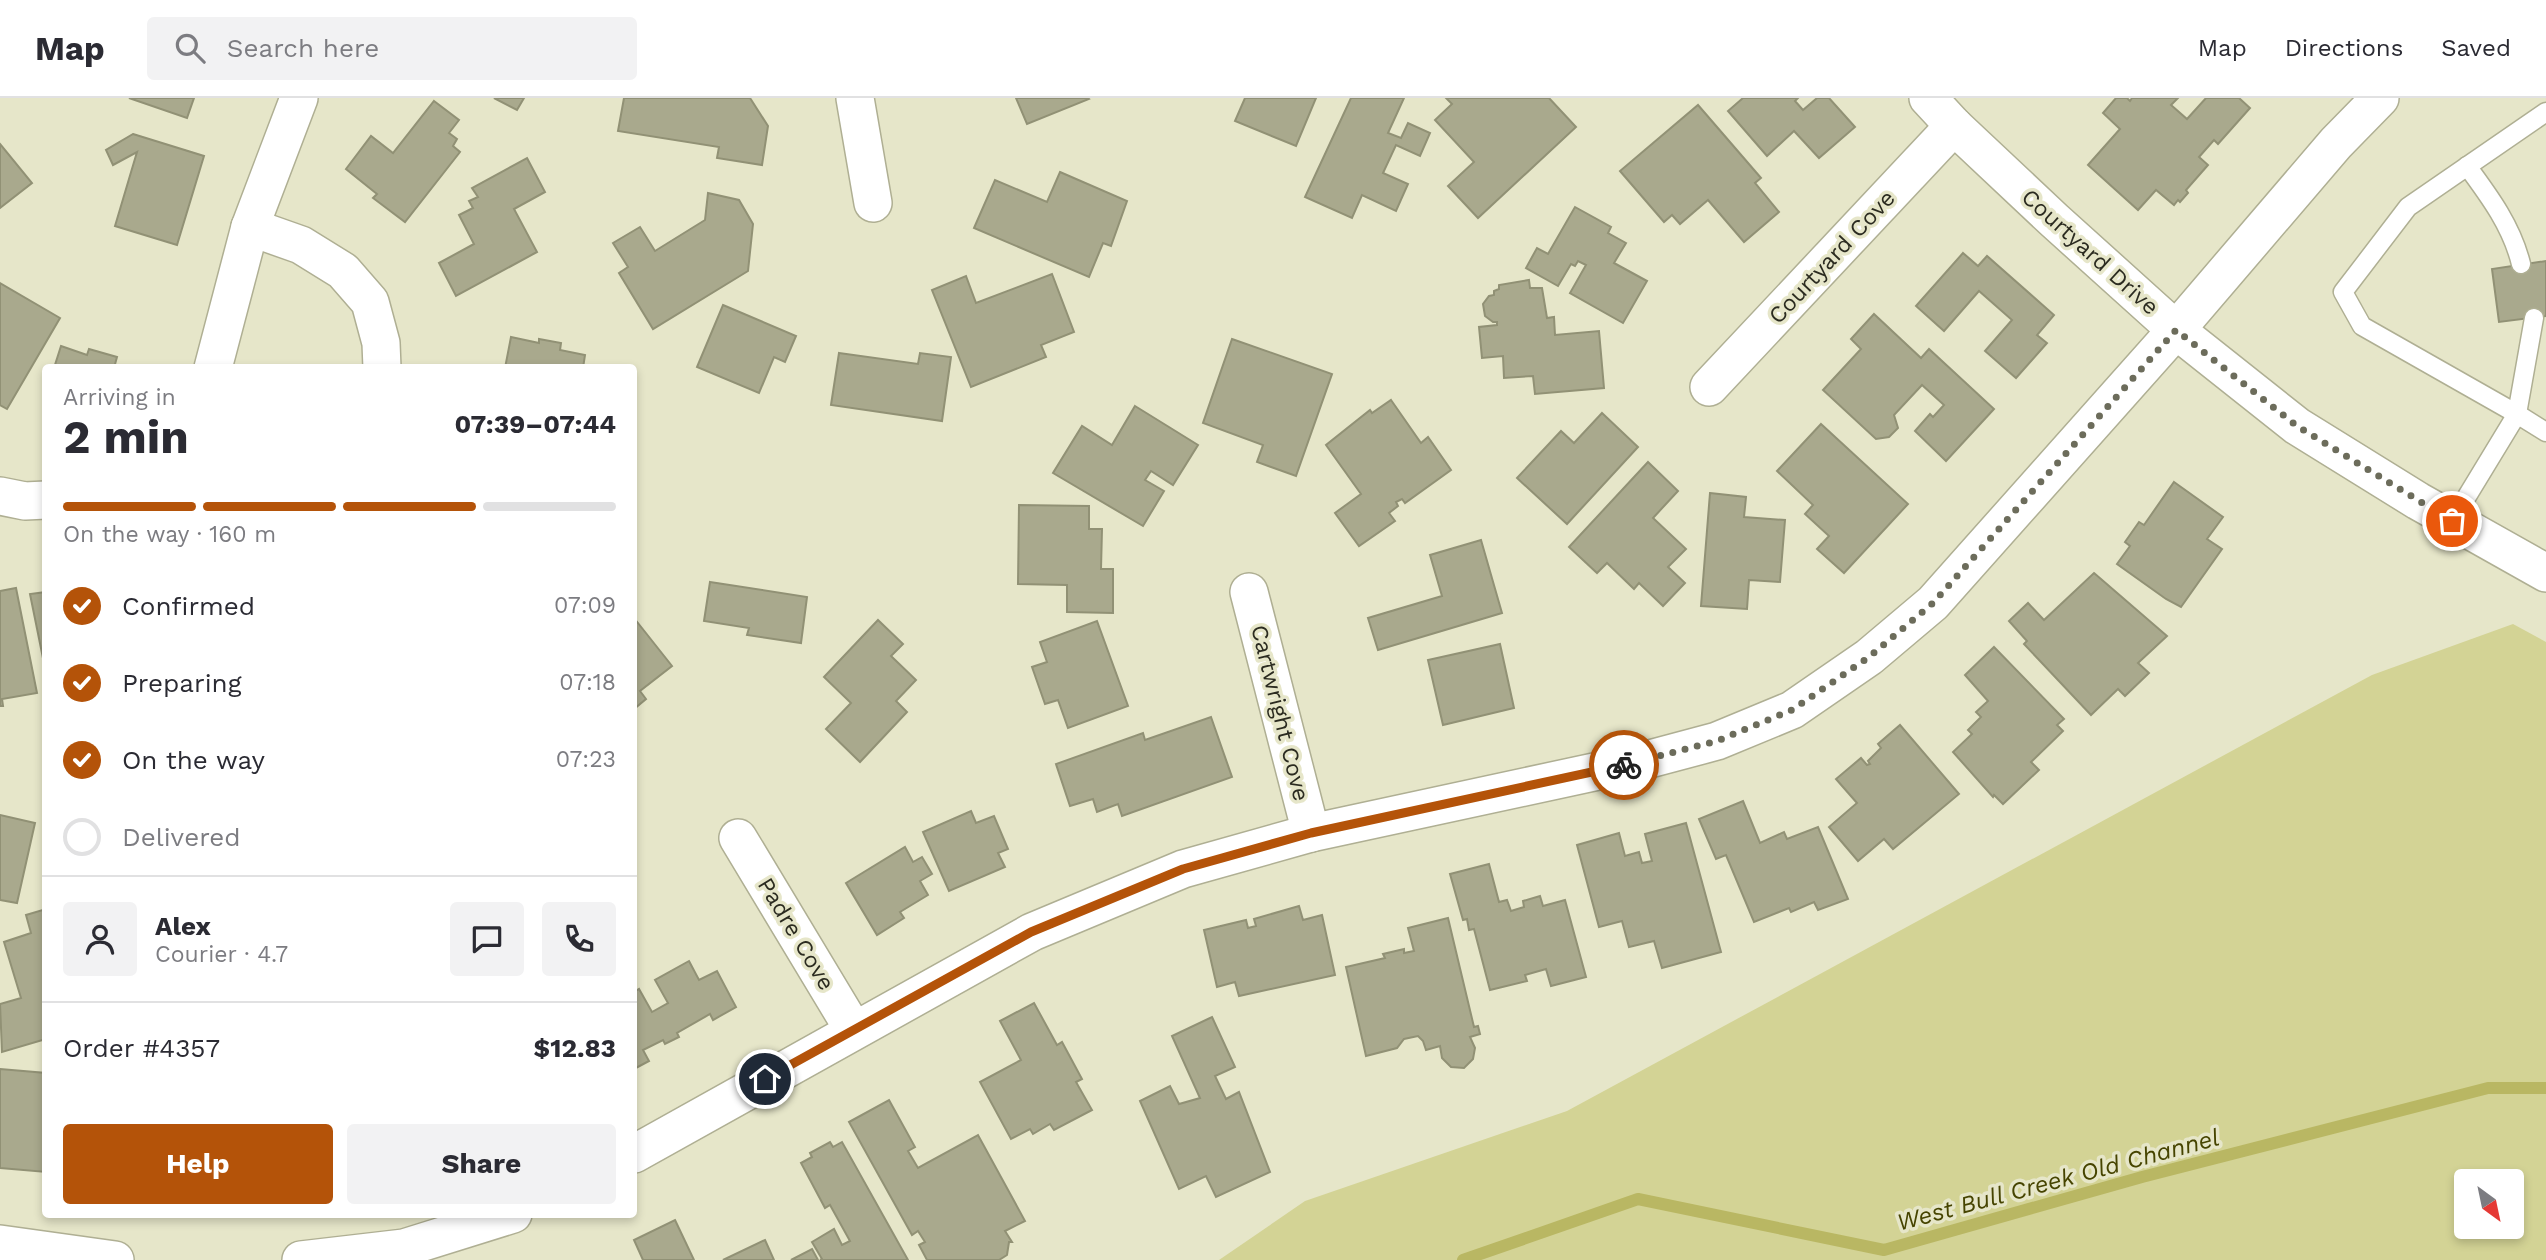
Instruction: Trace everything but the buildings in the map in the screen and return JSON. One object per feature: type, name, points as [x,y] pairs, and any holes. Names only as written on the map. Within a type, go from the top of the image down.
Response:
[{"type":"street","points":[[215,364],[250,227],[299,98]]},
{"type":"street","points":[[855,98],[873,204]]},
{"type":"street","name":"Courtyard Drive","points":[[1928,98],[1954,126],[2176,330],[2297,426],[2452,521],[2546,573]]},
{"type":"street","points":[[637,1152],[853,1029],[1031,932],[1183,869],[1311,833],[1631,764],[1717,741],[1792,710],[1869,657],[1933,603],[2176,330],[2336,144],[2380,98]]},
{"type":"street","name":"Courtyard Cove","points":[[1709,387],[1954,126]]},
{"type":"street","points":[[250,227],[302,245],[343,271],[370,302],[381,343],[382,364]]},
{"type":"street","points":[[0,496],[25,501],[42,500]]},
{"type":"street","name":"Cartwright Cove","points":[[1249,592],[1311,833]]},
{"type":"street","name":"Padre Cove","points":[[738,838],[853,1029]]},
{"type":"street","points":[[301,1260],[404,1248],[500,1218]]},
{"type":"street","points":[[0,1244],[116,1260]]},
{"type":"lane","points":[[2546,112],[2408,207],[2343,292],[2362,326],[2546,432]]},
{"type":"lane","points":[[2467,166],[2496,205],[2521,264]]},
{"type":"lane","points":[[2452,521],[2517,414],[2534,318]]},
{"type":"green space","points":[[2513,624],[2546,642],[2546,1260],[1219,1260],[1305,1201],[1567,1111],[2372,675]]},
{"type":"waterway","name":"West Bull Creek Old Channel","points":[[1463,1260],[1638,1199],[1884,1250],[2142,1177],[2488,1088],[2546,1088]]},
{"type":"way so far","points":[[1624,765],[1717,741],[1792,710],[1869,657],[1933,603],[2176,330],[2297,426],[2452,521]]},
{"type":"route","points":[[765,1079],[1031,932],[1183,869],[1311,833],[1624,765]]}]
